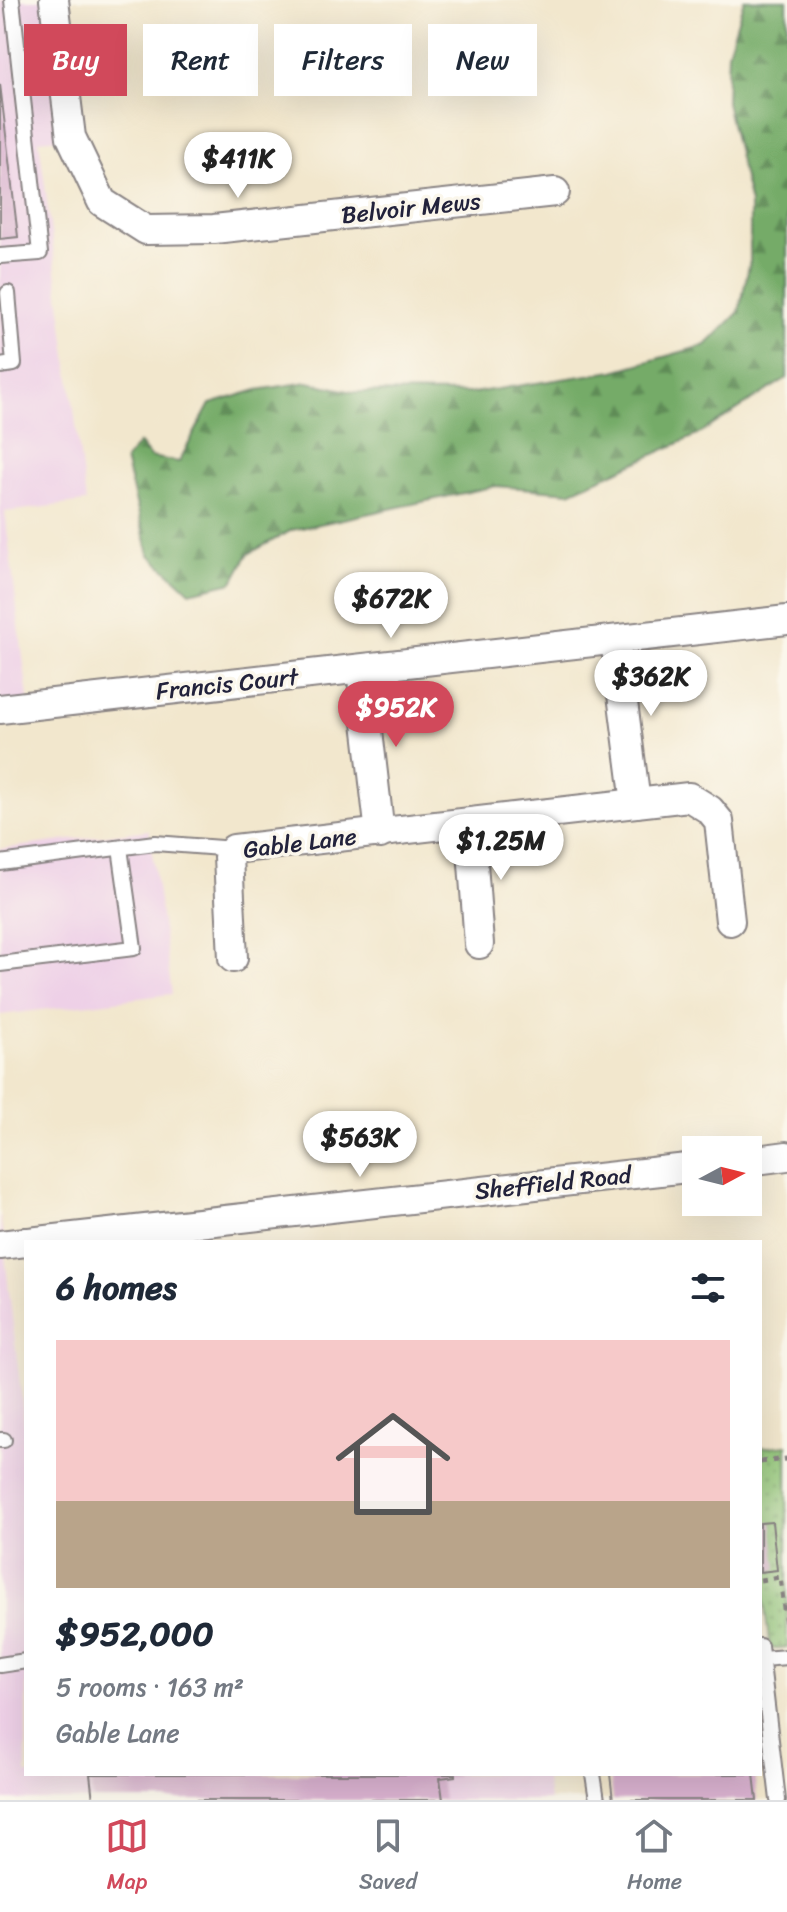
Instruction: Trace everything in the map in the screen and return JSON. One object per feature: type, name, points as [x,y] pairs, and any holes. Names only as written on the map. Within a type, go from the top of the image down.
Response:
[{"type":"street","name":"Belvoir Mews","points":[[54,0],[71,137],[102,202],[146,230],[214,229],[555,192]]},
{"type":"street","name":"Francis Court","points":[[0,709],[787,620]]},
{"type":"street","points":[[615,640],[636,803]]},
{"type":"street","name":"Gable Lane","points":[[361,670],[380,834]]},
{"type":"street","name":"Gable Lane","points":[[233,958],[228,857],[234,849],[689,797],[710,810],[719,821],[730,921]]},
{"type":"street","points":[[470,823],[479,944]]},
{"type":"street","points":[[762,1159],[787,1156]]},
{"type":"street","name":"Sheffield Road","points":[[45,1240],[682,1169]]},
{"type":"street","name":"Sheffield Road","points":[[0,1245],[24,1242]]},
{"type":"lane","points":[[0,256],[40,253],[12,0]]},
{"type":"lane","points":[[0,366],[14,364],[8,293]]},
{"type":"lane","points":[[0,863],[155,843],[234,849]]},
{"type":"lane","points":[[0,964],[134,948],[120,848]]},
{"type":"lane","points":[[762,1653],[787,1657]]},
{"type":"lane","points":[[0,1665],[24,1661]]},
{"type":"lane","points":[[762,1662],[778,1800]]},
{"type":"lane","points":[[593,1776],[597,1800]]},
{"type":"path","points":[[762,1462],[787,1459]]},
{"type":"path","points":[[762,1580],[780,1577],[787,1632]]},
{"type":"shaded area","points":[[0,0],[54,0],[57,24],[24,24],[24,96],[66,96],[71,137],[39,140],[86,502],[5,512],[29,706],[0,709]]},
{"type":"shaded area","points":[[149,830],[172,994],[0,1015],[0,849]]},
{"type":"shaded area","points":[[0,1213],[24,1419],[24,1776],[545,1776],[549,1800],[0,1800]]},
{"type":"green space","points":[[744,0],[787,0],[787,378],[697,435],[570,492],[496,486],[292,530],[248,554],[233,582],[190,592],[149,554],[125,460],[139,443],[150,457],[179,462],[210,404],[257,390],[308,382],[353,392],[472,393],[614,371],[706,345],[739,312],[750,261],[750,204],[726,102],[728,52]]},
{"type":"green space","points":[[787,1445],[787,1647],[770,1649],[762,1593],[762,1448]]},
{"type":"building","points":[[0,84],[18,237],[0,239]]},
{"type":"building","points":[[772,1522],[777,1570],[762,1572],[762,1523]]},
{"type":"building","points":[[90,1776],[455,1776],[440,1778],[443,1800],[93,1800]]},
{"type":"building","points":[[610,1776],[754,1776],[757,1800],[613,1800]]}]
